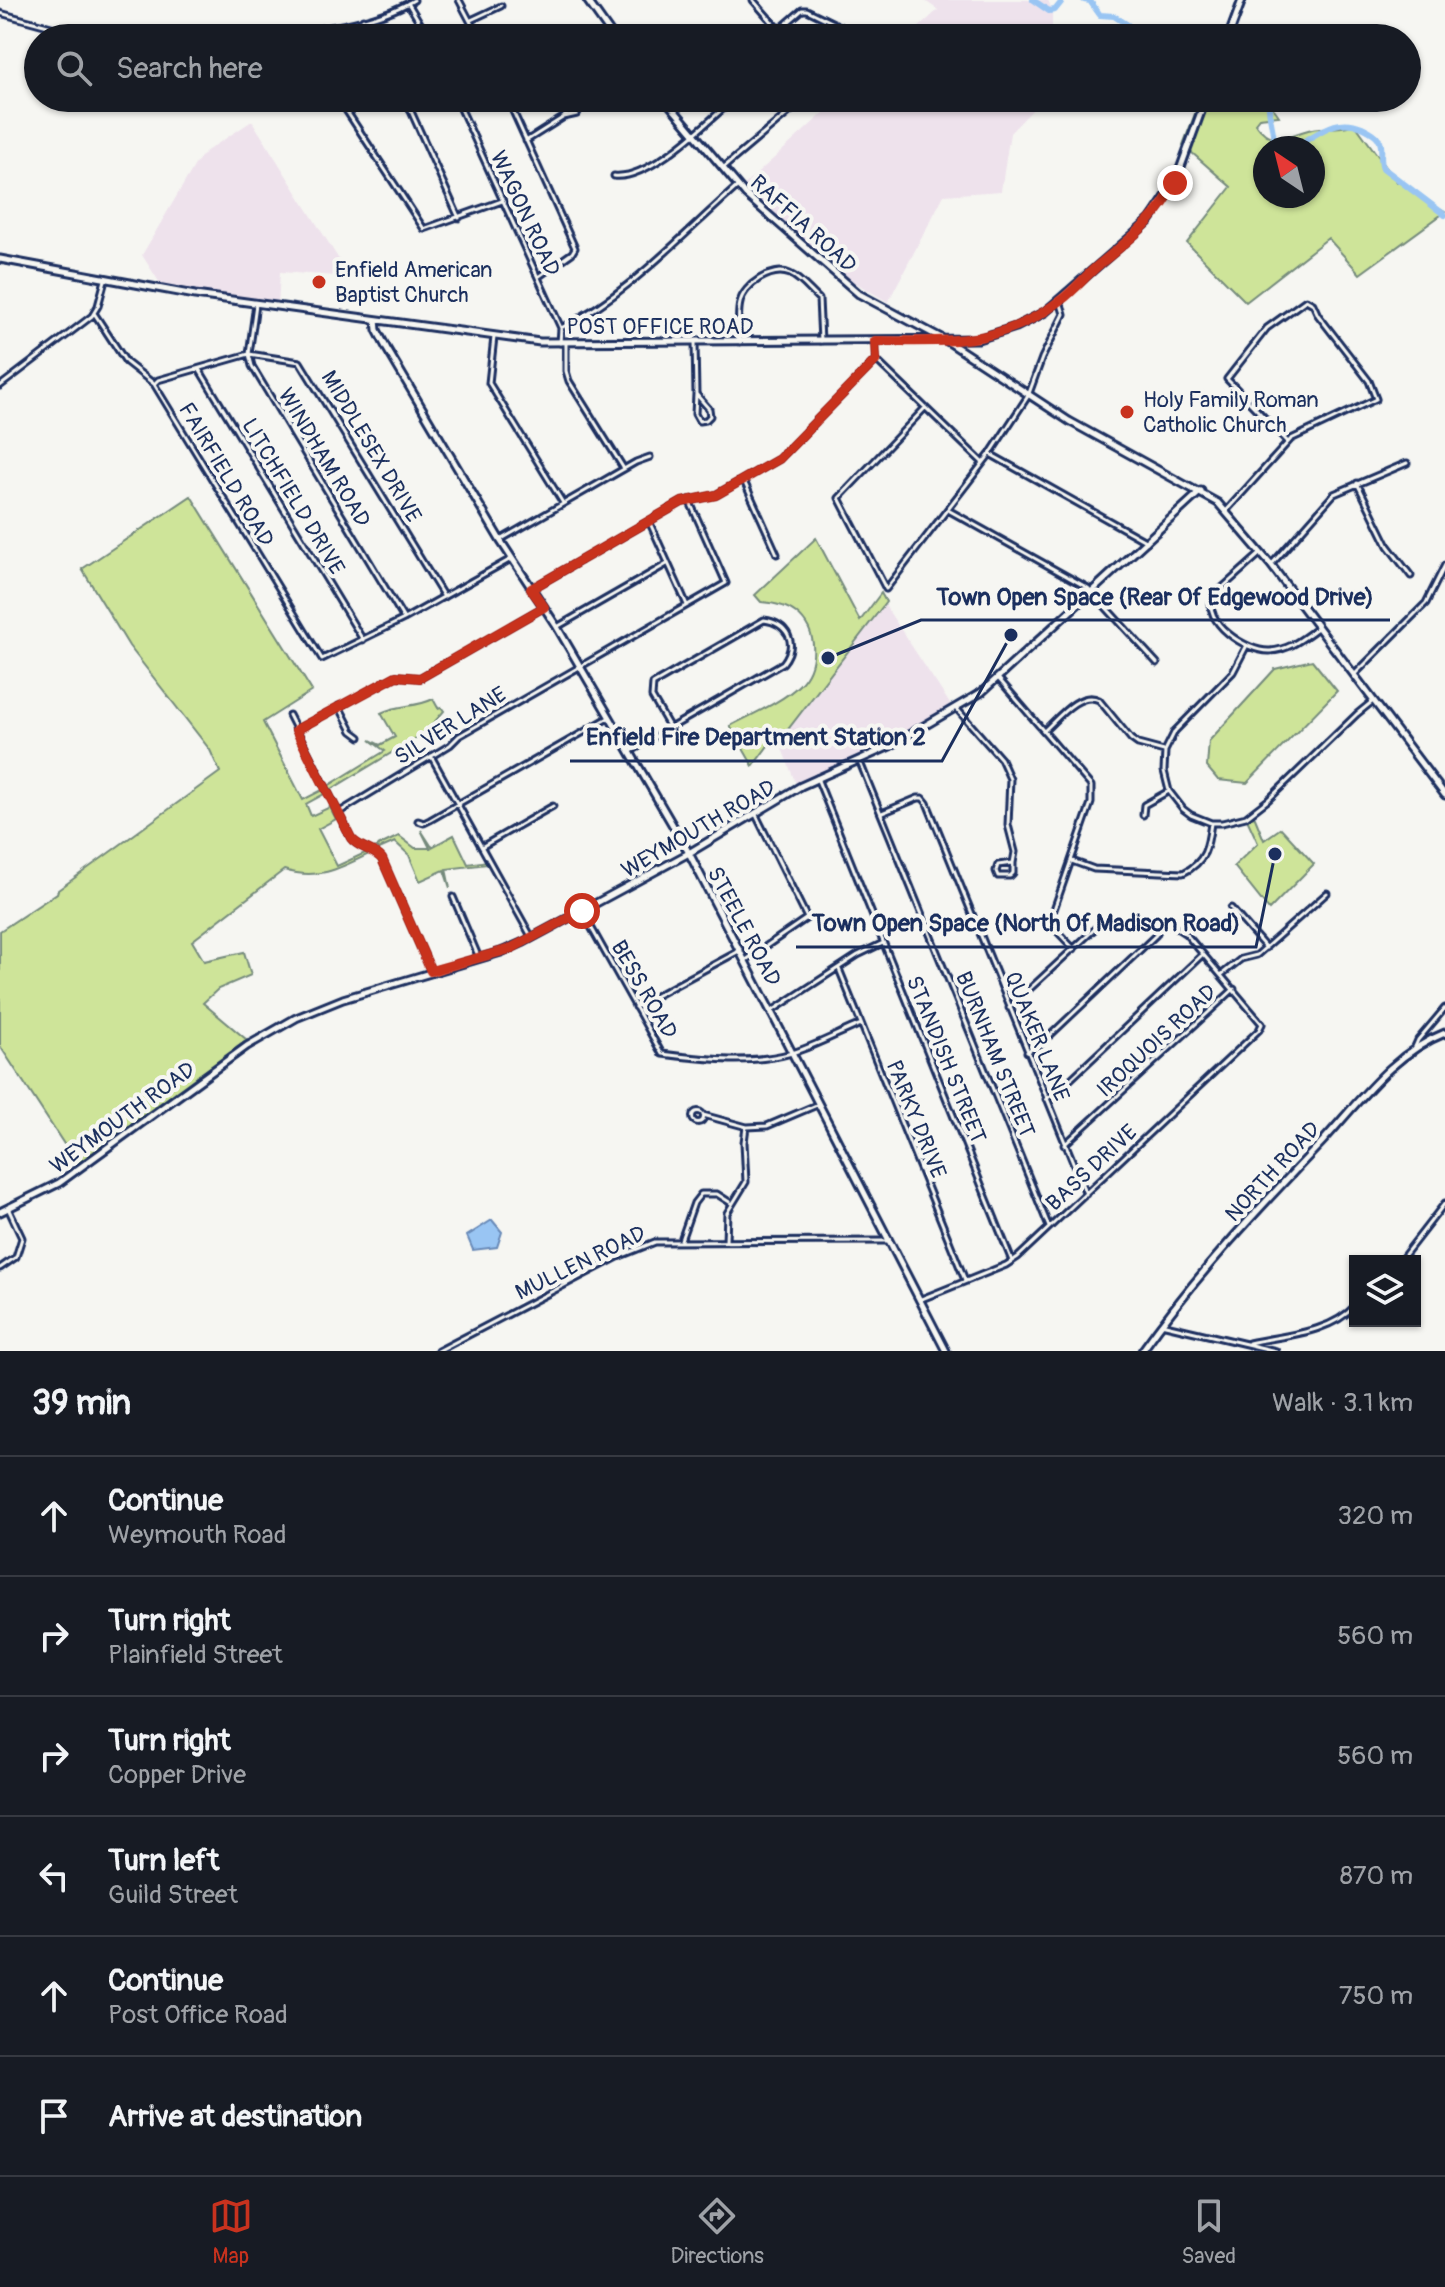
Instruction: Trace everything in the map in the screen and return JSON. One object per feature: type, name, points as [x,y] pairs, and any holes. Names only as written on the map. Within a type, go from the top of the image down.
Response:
[{"type":"street","points":[[338,24],[387,13],[414,0]]},
{"type":"street","points":[[459,0],[473,24]]},
{"type":"street","points":[[587,0],[604,24]]},
{"type":"street","points":[[753,0],[774,24]]},
{"type":"street","points":[[1233,24],[1242,0]]},
{"type":"street","points":[[408,3],[421,24]]},
{"type":"street","points":[[471,20],[501,6]]},
{"type":"street","points":[[786,24],[802,10],[838,24]]},
{"type":"street","points":[[0,13],[40,24]]},
{"type":"street","points":[[363,19],[366,24]]},
{"type":"street","points":[[347,112],[424,229],[502,201]]},
{"type":"street","points":[[411,112],[459,218]]},
{"type":"street","name":"WAGON ROAD","points":[[462,112],[561,328],[569,381],[624,469]]},
{"type":"street","points":[[513,112],[575,248],[538,277]]},
{"type":"street","name":"RAFFIA ROAD","points":[[675,112],[738,186],[853,290],[947,341],[1028,396],[1097,437],[1201,491],[1226,511],[1271,565],[1445,795]]},
{"type":"street","points":[[614,176],[625,177],[646,168],[719,112]]},
{"type":"street","points":[[723,168],[789,112]]},
{"type":"street","name":"POST OFFICE ROAD","points":[[0,259],[105,280],[256,304],[494,337],[563,343],[978,339],[1033,319],[1060,301],[1142,229],[1159,210],[1175,183],[1201,112]]},
{"type":"street","points":[[526,141],[564,117]]},
{"type":"street","points":[[561,328],[629,282],[738,186]]},
{"type":"street","points":[[740,342],[742,296],[762,277],[775,272],[791,275],[819,299],[821,341]]},
{"type":"street","points":[[0,386],[94,313],[105,280]]},
{"type":"street","points":[[1226,511],[1287,441],[1376,399],[1369,381],[1318,315],[1313,304],[1306,300],[1267,328],[1227,379],[1287,441]]},
{"type":"street","points":[[925,408],[839,498],[886,589],[990,454],[1028,396],[1042,358],[1064,314],[1060,301]]},
{"type":"street","points":[[249,354],[256,304]]},
{"type":"street","name":"FAIRFIELD ROAD","points":[[94,313],[126,362],[154,384],[322,659],[363,640]]},
{"type":"street","name":"STEELE ROAD","points":[[376,320],[380,337],[511,559],[581,667],[689,853],[946,1351]]},
{"type":"street","points":[[494,337],[489,383],[563,503]]},
{"type":"street","points":[[875,341],[876,360],[983,463]]},
{"type":"street","points":[[695,342],[695,414],[699,421],[706,420],[710,416],[709,409],[696,394]]},
{"type":"street","name":"MIDDLESEX DRIVE","points":[[154,384],[158,380],[249,354],[300,362],[444,597]]},
{"type":"street","name":"WINDHAM ROAD","points":[[249,354],[252,366],[404,619]]},
{"type":"street","points":[[531,589],[689,500],[716,495],[786,452],[876,360]]},
{"type":"street","name":"LITCHFIELD DRIVE","points":[[199,368],[363,640]]},
{"type":"street","points":[[990,454],[1147,542]]},
{"type":"street","points":[[500,540],[650,457]]},
{"type":"street","points":[[1271,565],[1329,499],[1357,483],[1407,463]]},
{"type":"street","points":[[743,480],[777,554]]},
{"type":"street","points":[[1357,483],[1388,546],[1411,576]]},
{"type":"street","name":"WEYMOUTH ROAD","points":[[0,1212],[59,1183],[247,1046],[281,1026],[318,1008],[501,952],[532,938],[689,853],[817,778],[890,746],[957,709],[998,678],[1201,491]]},
{"type":"street","name":"SILVER LANE","points":[[338,813],[472,728],[726,583],[689,500]]},
{"type":"street","points":[[948,510],[1092,592],[1157,663]]},
{"type":"street","points":[[649,521],[687,605]]},
{"type":"street","points":[[1261,553],[1210,600],[1210,608],[1225,630],[1246,647],[1271,651],[1285,648],[1318,627]]},
{"type":"street","points":[[363,640],[511,559]]},
{"type":"street","points":[[557,627],[667,564]]},
{"type":"street","points":[[1354,675],[1426,603],[1445,565]]},
{"type":"street","points":[[296,730],[396,676],[420,678],[544,607]]},
{"type":"street","points":[[630,752],[783,663],[790,653],[791,643],[784,628],[773,621],[755,623],[655,681],[651,689],[652,697],[670,728]]},
{"type":"street","points":[[1246,647],[1233,672],[1175,731],[1165,751],[1164,771],[1169,791],[1183,809],[1211,823],[1234,821],[1257,810],[1373,701]]},
{"type":"street","points":[[998,678],[1089,780],[1093,791],[1051,923],[1074,949]]},
{"type":"street","points":[[1045,730],[1081,699],[1093,697],[1138,744],[1165,751]]},
{"type":"street","points":[[339,706],[352,731],[360,737]]},
{"type":"street","points":[[957,709],[1001,759],[1009,777],[1008,825],[1015,852],[1013,873],[998,876],[998,865],[1013,863]]},
{"type":"street","points":[[289,715],[354,843],[373,850],[382,859],[431,971]]},
{"type":"street","points":[[418,821],[424,823],[610,717]]},
{"type":"street","points":[[431,756],[532,938]]},
{"type":"street","name":"BURNHAM STREET","points":[[859,760],[1049,1227]]},
{"type":"street","name":"STANDISH STREET","points":[[817,778],[1012,1261]]},
{"type":"street","points":[[1143,815],[1144,805],[1169,791]]},
{"type":"street","name":"QUAKER LANE","points":[[881,813],[918,798],[923,798],[927,803],[1086,1194]]},
{"type":"street","points":[[483,846],[553,806]]},
{"type":"street","points":[[746,960],[807,918],[756,815]]},
{"type":"street","points":[[1072,861],[1094,869],[1183,873],[1203,859],[1211,823]]},
{"type":"street","points":[[1221,975],[1241,959],[1255,957],[1327,893]]},
{"type":"street","points":[[453,897],[479,958]]},
{"type":"street","points":[[1231,908],[1266,948]]},
{"type":"street","name":"BESS ROAD","points":[[582,911],[662,1054],[727,1060],[761,1059],[793,1053]]},
{"type":"street","points":[[1009,1008],[1106,922],[1172,925],[1181,929],[1234,989]]},
{"type":"street","points":[[1027,1052],[1042,1043],[1156,935],[1160,925]]},
{"type":"street","points":[[772,1011],[883,943]]},
{"type":"street","points":[[635,1007],[741,950]]},
{"type":"street","points":[[1046,1099],[1202,954]]},
{"type":"street","name":"PARKY DRIVE","points":[[839,969],[965,1281]]},
{"type":"street","name":"BASS DRIVE","points":[[919,1300],[1012,1261],[1259,1030],[1262,1024],[1234,989]]},
{"type":"street","name":"IROQUOIS ROAD","points":[[1064,1145],[1234,989]]},
{"type":"street","points":[[1414,1049],[1445,1008]]},
{"type":"street","points":[[793,1053],[861,1024]]},
{"type":"street","name":"NORTH ROAD","points":[[1142,1351],[1218,1251],[1383,1076],[1414,1049],[1445,1033]]},
{"type":"street","points":[[703,1115],[746,1127],[774,1124],[819,1104]]},
{"type":"street","points":[[726,1242],[727,1213],[746,1182],[746,1127]]},
{"type":"street","points":[[681,1240],[694,1203],[701,1194],[717,1194],[731,1203]]},
{"type":"street","points":[[1405,1255],[1445,1203]]},
{"type":"street","points":[[0,1268],[16,1257],[22,1238],[8,1208]]},
{"type":"street","name":"MULLEN ROAD","points":[[438,1351],[639,1247],[655,1242],[889,1241]]},
{"type":"street","points":[[1245,1343],[1328,1325],[1349,1310]]},
{"type":"street","points":[[1161,1324],[1276,1351]]},
{"type":"shaded area","points":[[924,0],[1048,0],[1052,24],[922,24],[938,10]]},
{"type":"shaded area","points":[[825,112],[1030,112],[1010,133],[1001,191],[944,195],[888,302],[834,270],[740,189]]},
{"type":"shaded area","points":[[252,121],[350,277],[280,272],[278,307],[163,288],[142,255],[205,152]]},
{"type":"shaded area","points":[[884,604],[952,707],[888,744],[796,784],[779,741]]},
{"type":"green space","points":[[1196,112],[1276,112],[1279,116],[1259,118],[1255,123],[1269,136],[1253,136],[1253,208],[1325,208],[1325,136],[1291,136],[1319,128],[1351,125],[1357,127],[1397,182],[1412,188],[1421,198],[1445,212],[1360,274],[1328,238],[1246,302],[1187,243],[1231,187],[1183,145]]},
{"type":"green space","points":[[191,496],[312,691],[263,722],[303,800],[322,790],[324,794],[306,804],[311,816],[330,807],[336,819],[318,829],[337,866],[371,853],[339,868],[319,873],[284,870],[192,941],[204,961],[244,952],[251,975],[218,989],[203,1003],[247,1040],[77,1164],[0,1046],[0,931],[57,893],[220,772],[210,750],[129,646],[82,569]]},
{"type":"green space","points":[[816,538],[860,621],[881,593],[886,602],[779,741],[773,739],[753,766],[730,726],[792,691],[806,677],[813,658],[812,638],[803,620],[788,608],[761,602],[755,595]]},
{"type":"green space","points":[[1312,660],[1337,691],[1247,783],[1218,780],[1207,767],[1209,741],[1275,669]]},
{"type":"green space","points":[[433,699],[444,711],[426,732],[330,790],[328,786],[385,751],[370,740],[380,745],[395,737],[381,713]]},
{"type":"green space","points":[[1252,811],[1264,840],[1281,828],[1314,864],[1269,910],[1234,866],[1258,843],[1245,815]]},
{"type":"green space","points":[[421,830],[432,847],[454,835],[468,864],[487,861],[488,864],[446,869],[450,888],[444,870],[420,881],[409,855],[395,842],[379,849],[376,847],[399,836],[415,848],[430,848]]},
{"type":"water","points":[[492,1220],[502,1232],[497,1247],[473,1250],[467,1236]]},
{"type":"waterway","points":[[1033,0],[1049,11],[1055,10],[1063,0]]},
{"type":"waterway","points":[[1084,0],[1090,1],[1100,15],[1114,16],[1126,24]]},
{"type":"waterway","points":[[1269,112],[1274,144],[1285,147],[1294,146],[1336,125],[1362,127],[1380,142],[1383,168],[1445,215]]},
{"type":"place","name":"Enfield American Baptist Church","points":[[319,282]]},
{"type":"place","name":"Holy Family Roman Catholic Church","points":[[1127,412]]},
{"type":"place","name":"Enfield Fire Department Station 2","points":[[1011,635]]},
{"type":"place","name":"Town Open Space (Rear Of Edgewood Drive)","points":[[828,658]]},
{"type":"place","name":"Town Open Space (North Of Madison Road)","points":[[1275,854]]},
{"type":"route","points":[[582,911],[510,949],[431,971],[382,859],[373,850],[354,843],[296,730],[396,676],[420,678],[544,607],[531,589],[682,502],[716,495],[779,459],[876,360],[875,341],[978,339],[1007,331],[1045,312],[1142,229],[1175,183]]}]
